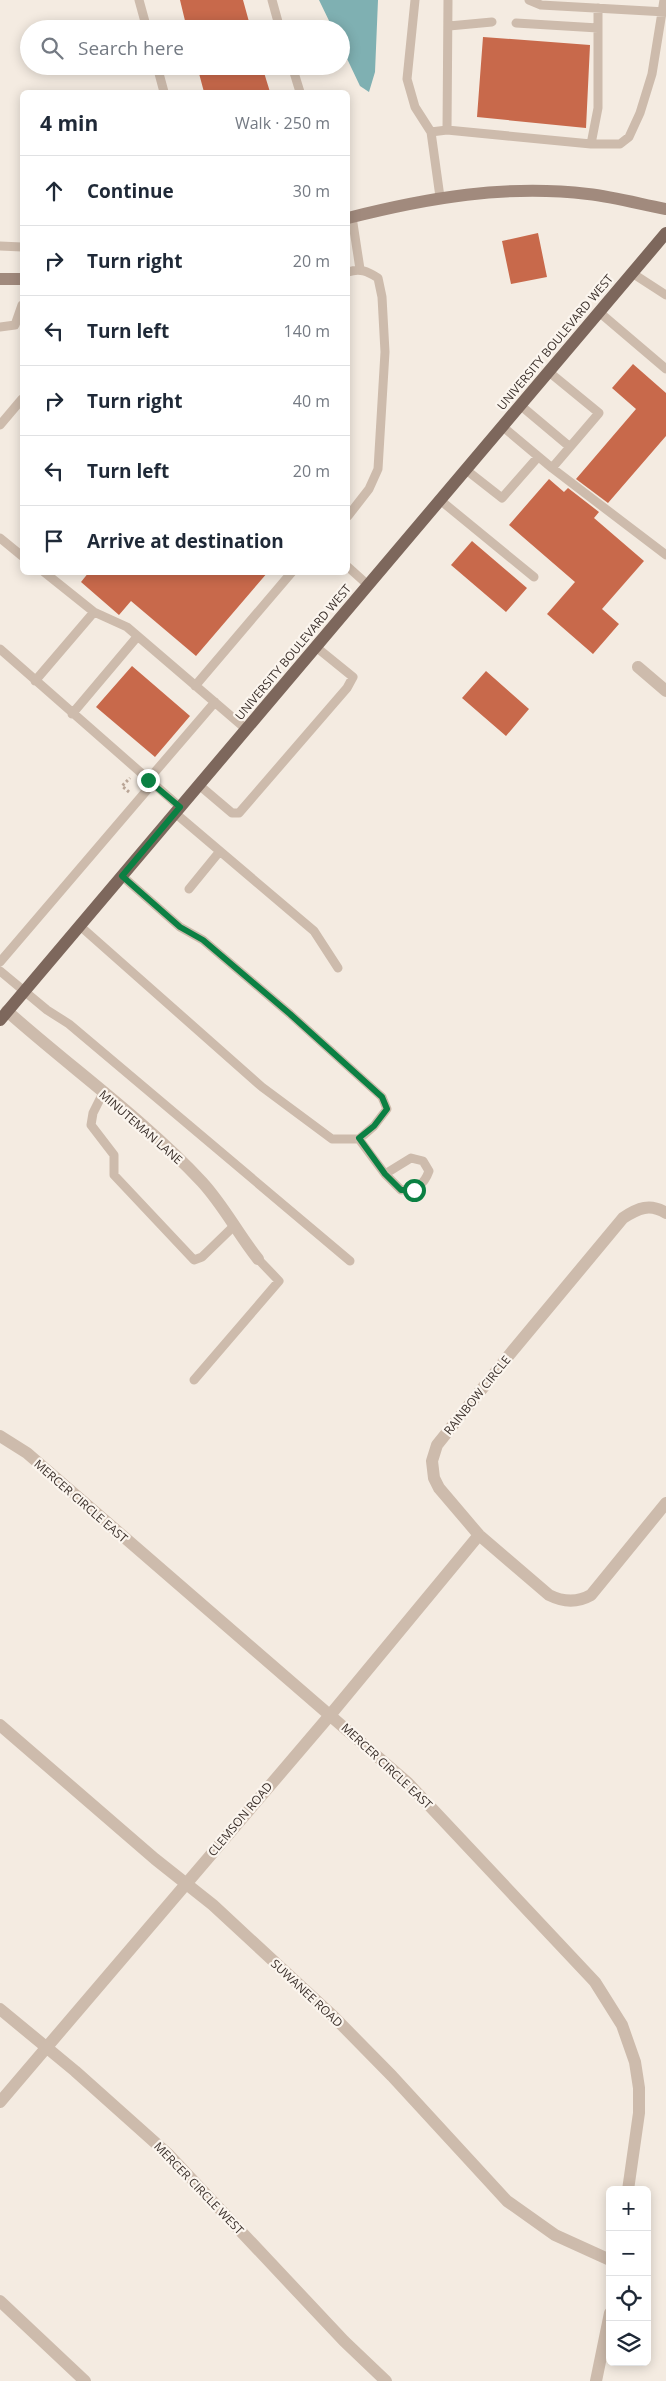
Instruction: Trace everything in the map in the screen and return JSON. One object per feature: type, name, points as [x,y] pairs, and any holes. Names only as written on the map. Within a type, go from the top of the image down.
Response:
[{"type":"main road","points":[[350,218],[440,197],[500,190],[588,194],[666,209]]},
{"type":"main road","name":"UNIVERSITY BOULEVARD WEST","points":[[4,1015],[666,233]]},
{"type":"main road","points":[[0,279],[20,279]]},
{"type":"street","points":[[638,667],[666,690]]},
{"type":"street","name":"MINUTEMAN LANE","points":[[4,1015],[103,1093],[171,1152],[202,1183],[235,1225],[244,1242],[258,1259]]},
{"type":"street","name":"RAINBOW CIRCLE","points":[[666,1213],[649,1207],[637,1209],[623,1218],[510,1354],[438,1445],[432,1462],[434,1478],[439,1488],[480,1535],[549,1595],[561,1601],[582,1600],[591,1595],[666,1503]]},
{"type":"street","name":"MERCER CIRCLE EAST","points":[[0,1436],[27,1453],[210,1614],[330,1714],[408,1783],[595,1982],[610,2002],[632,2050],[639,2088],[637,2131],[629,2185]]},
{"type":"street","name":"CLEMSON ROAD","points":[[0,2102],[480,1535]]},
{"type":"street","name":"SUWANEE ROAD","points":[[0,1725],[155,1859],[213,1905],[334,2017],[392,2076],[508,2201],[555,2235],[606,2258]]},
{"type":"street","name":"MERCER CIRCLE WEST","points":[[0,2009],[169,2155],[344,2341],[386,2381]]},
{"type":"street","points":[[0,2301],[85,2381]]},
{"type":"street","points":[[596,2381],[609,2321]]},
{"type":"lane","points":[[139,0],[145,20]]},
{"type":"lane","points":[[272,0],[278,20]]},
{"type":"lane","points":[[415,0],[407,79],[415,107],[431,132],[440,197]]},
{"type":"lane","points":[[448,0],[448,130]]},
{"type":"lane","points":[[529,0],[541,6],[598,8],[618,5],[664,12]]},
{"type":"lane","points":[[431,132],[448,130],[591,144],[620,144],[629,137],[640,113],[652,74],[664,12],[664,0]]},
{"type":"lane","points":[[591,144],[598,108],[598,8]]},
{"type":"lane","points":[[449,26],[492,22]]},
{"type":"lane","points":[[516,23],[598,28]]},
{"type":"lane","points":[[159,75],[163,90]]},
{"type":"lane","points":[[295,75],[299,90]]},
{"type":"lane","points":[[350,218],[360,269]]},
{"type":"lane","points":[[0,246],[20,247]]},
{"type":"lane","points":[[350,272],[360,269],[378,278],[382,297],[385,352],[378,469],[369,489],[350,513]]},
{"type":"lane","points":[[632,273],[666,295]]},
{"type":"lane","points":[[0,327],[15,325],[20,310]]},
{"type":"lane","points":[[599,312],[666,370]]},
{"type":"lane","points":[[549,372],[599,413],[552,468]]},
{"type":"lane","points":[[0,425],[20,401]]},
{"type":"lane","points":[[520,405],[570,447]]},
{"type":"lane","points":[[502,426],[538,457],[666,555]]},
{"type":"lane","points":[[466,469],[502,498],[538,457]]},
{"type":"lane","points":[[440,500],[534,577]]},
{"type":"lane","points":[[0,538],[20,554]]},
{"type":"lane","points":[[350,569],[368,585]]},
{"type":"lane","points":[[48,575],[94,612],[126,627],[246,729]]},
{"type":"lane","points":[[195,686],[289,575]]},
{"type":"lane","points":[[35,681],[94,612]]},
{"type":"lane","points":[[72,714],[137,637]]},
{"type":"lane","points":[[199,785],[232,813],[239,813],[347,688],[353,678],[316,647]]},
{"type":"lane","points":[[0,649],[151,782],[220,851],[314,931],[338,968]]},
{"type":"lane","points":[[0,962],[151,782],[215,702]]},
{"type":"lane","points":[[189,889],[220,851]]},
{"type":"lane","points":[[80,926],[262,1087],[332,1139],[359,1138],[374,1126],[387,1109],[382,1097],[283,1008],[203,940],[180,927],[122,876]]},
{"type":"lane","points":[[0,970],[47,1010],[69,1024],[350,1261]]},
{"type":"lane","points":[[103,1093],[93,1113],[91,1125],[114,1155],[114,1174],[194,1260],[202,1256],[235,1225]]},
{"type":"lane","points":[[359,1138],[385,1174],[401,1190],[414,1190],[425,1182],[429,1171],[423,1161],[410,1158],[385,1174]]},
{"type":"lane","points":[[194,1380],[279,1281],[258,1259]]},
{"type":"path","points":[[130,778],[122,786],[131,794]]},
{"type":"water","points":[[319,0],[378,0],[375,72],[369,92],[360,86],[350,65],[350,20],[329,20]]},
{"type":"building","points":[[180,0],[243,0],[249,20],[185,20]]},
{"type":"building","points":[[483,37],[590,45],[586,128],[477,117]]},
{"type":"building","points":[[199,75],[265,75],[269,90],[203,90]]},
{"type":"building","points":[[538,233],[547,277],[511,284],[502,241]]},
{"type":"building","points":[[633,364],[666,393],[666,436],[608,503],[576,479],[636,409],[612,388]]},
{"type":"building","points":[[549,479],[564,492],[568,488],[599,512],[594,518],[644,561],[602,609],[619,624],[593,654],[547,614],[575,582],[509,525]]},
{"type":"building","points":[[472,541],[527,588],[506,612],[451,565]]},
{"type":"building","points":[[87,575],[265,575],[196,656],[131,601],[119,615],[81,582]]},
{"type":"building","points":[[132,666],[190,716],[155,757],[96,707]]},
{"type":"building","points":[[486,671],[529,709],[506,736],[462,698]]},
{"type":"route","points":[[148,780],[180,807],[122,876],[180,927],[203,940],[290,1014],[382,1097],[387,1109],[374,1126],[359,1138],[391,1181],[401,1190],[414,1190]]}]
